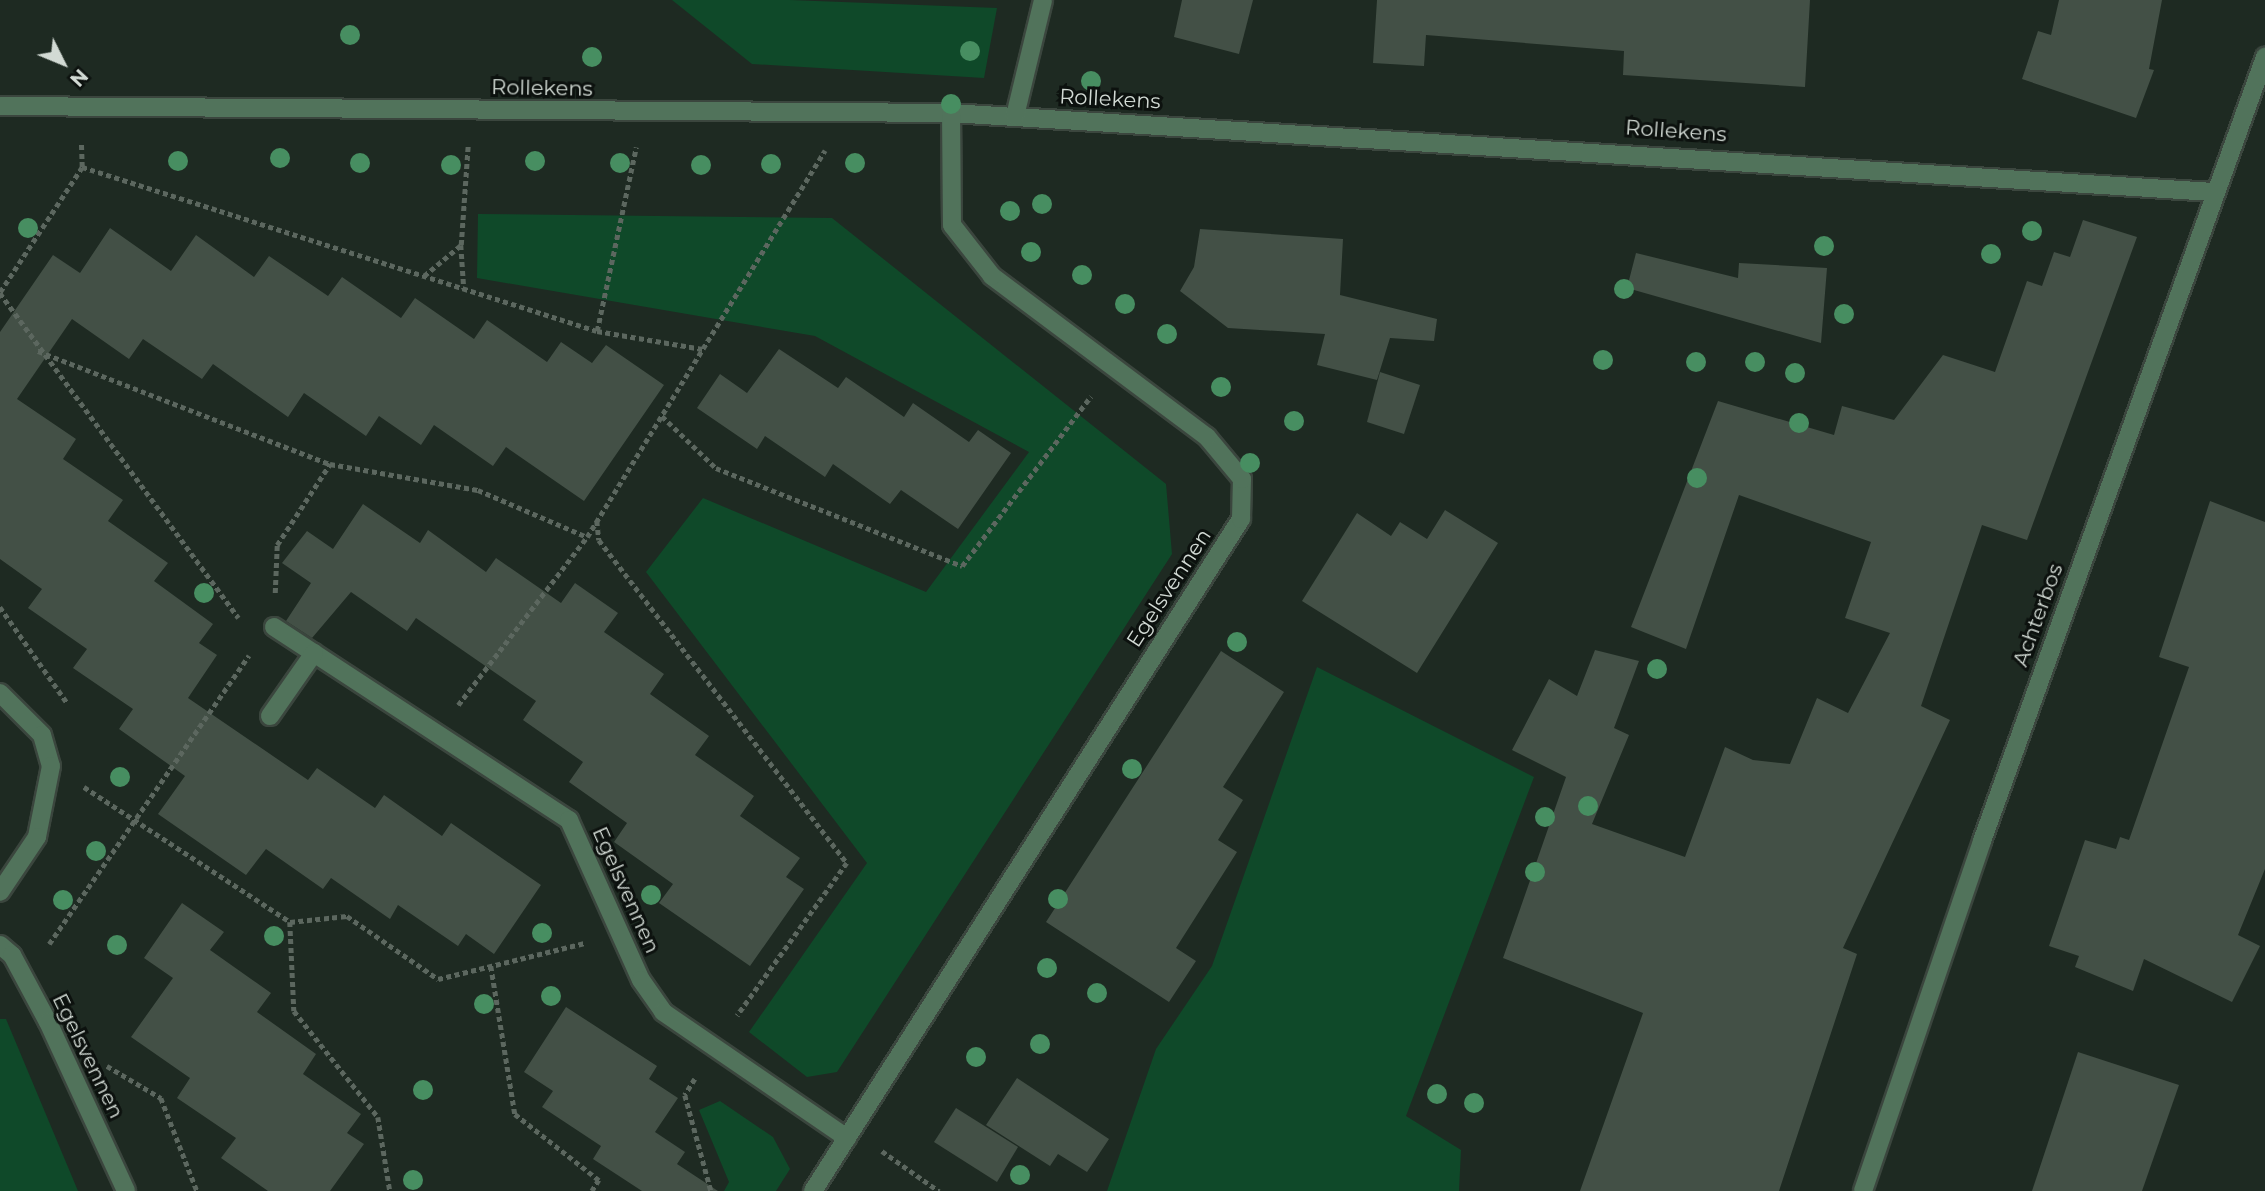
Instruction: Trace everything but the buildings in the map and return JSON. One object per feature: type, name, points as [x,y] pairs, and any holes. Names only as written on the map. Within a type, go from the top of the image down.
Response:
[{"type":"street","points":[[1015,116],[1043,0]]},
{"type":"street","name":"Achterbos","points":[[1863,1191],[2265,57]]},
{"type":"street","name":"Rollekens","points":[[0,106],[951,113],[2215,192]]},
{"type":"street","name":"Egelsvennen","points":[[813,1191],[1241,519],[1242,480],[1207,437],[1115,365],[992,276],[952,225],[951,113]]},
{"type":"street","name":"Egelsvennen","points":[[274,627],[439,730],[569,820],[623,934],[641,980],[663,1012],[714,1049],[850,1134]]},
{"type":"street","points":[[270,716],[314,653]]},
{"type":"street","points":[[0,693],[42,735],[51,766],[37,837],[0,892]]},
{"type":"street","name":"Egelsvennen","points":[[0,945],[25,980],[127,1191]]},
{"type":"path","points":[[80,107],[82,167],[0,292],[38,351],[238,618],[274,627]]},
{"type":"path","points":[[464,289],[461,244],[471,110]]},
{"type":"path","points":[[597,331],[644,111]]},
{"type":"path","points":[[439,730],[587,537],[847,113]]},
{"type":"path","points":[[82,167],[597,331],[702,349]]},
{"type":"path","points":[[424,276],[461,244]]},
{"type":"path","points":[[38,351],[330,464],[478,490],[587,537]]},
{"type":"path","points":[[662,416],[716,468],[962,566],[1115,365]]},
{"type":"path","points":[[25,980],[237,667],[274,627],[277,545],[330,464]]},
{"type":"path","points":[[597,521],[598,541],[847,863],[714,1049],[685,1095],[711,1191]]},
{"type":"path","points":[[0,607],[72,711],[51,766],[290,922],[347,916],[438,979],[623,934]]},
{"type":"path","points":[[290,922],[294,1011],[378,1117],[390,1191]]},
{"type":"path","points":[[491,966],[515,1114],[599,1180],[592,1191]]},
{"type":"path","points":[[74,1077],[113,1064],[161,1098],[198,1191]]},
{"type":"path","points":[[850,1134],[939,1191]]},
{"type":"green space","points":[[672,0],[790,0],[997,8],[984,78],[752,64]]},
{"type":"green space","points":[[478,214],[832,218],[1166,484],[1172,554],[837,1072],[807,1077],[749,1032],[867,863],[646,572],[703,498],[926,592],[1029,452],[815,336],[477,278]]},
{"type":"green space","points":[[1317,667],[1534,777],[1406,1116],[1461,1150],[1459,1191],[1107,1191],[1156,1049],[1212,966]]},
{"type":"green space","points":[[0,1019],[6,1019],[78,1191],[0,1191]]},
{"type":"green space","points":[[720,1101],[773,1137],[790,1169],[776,1191],[724,1191],[729,1182],[699,1110]]}]
